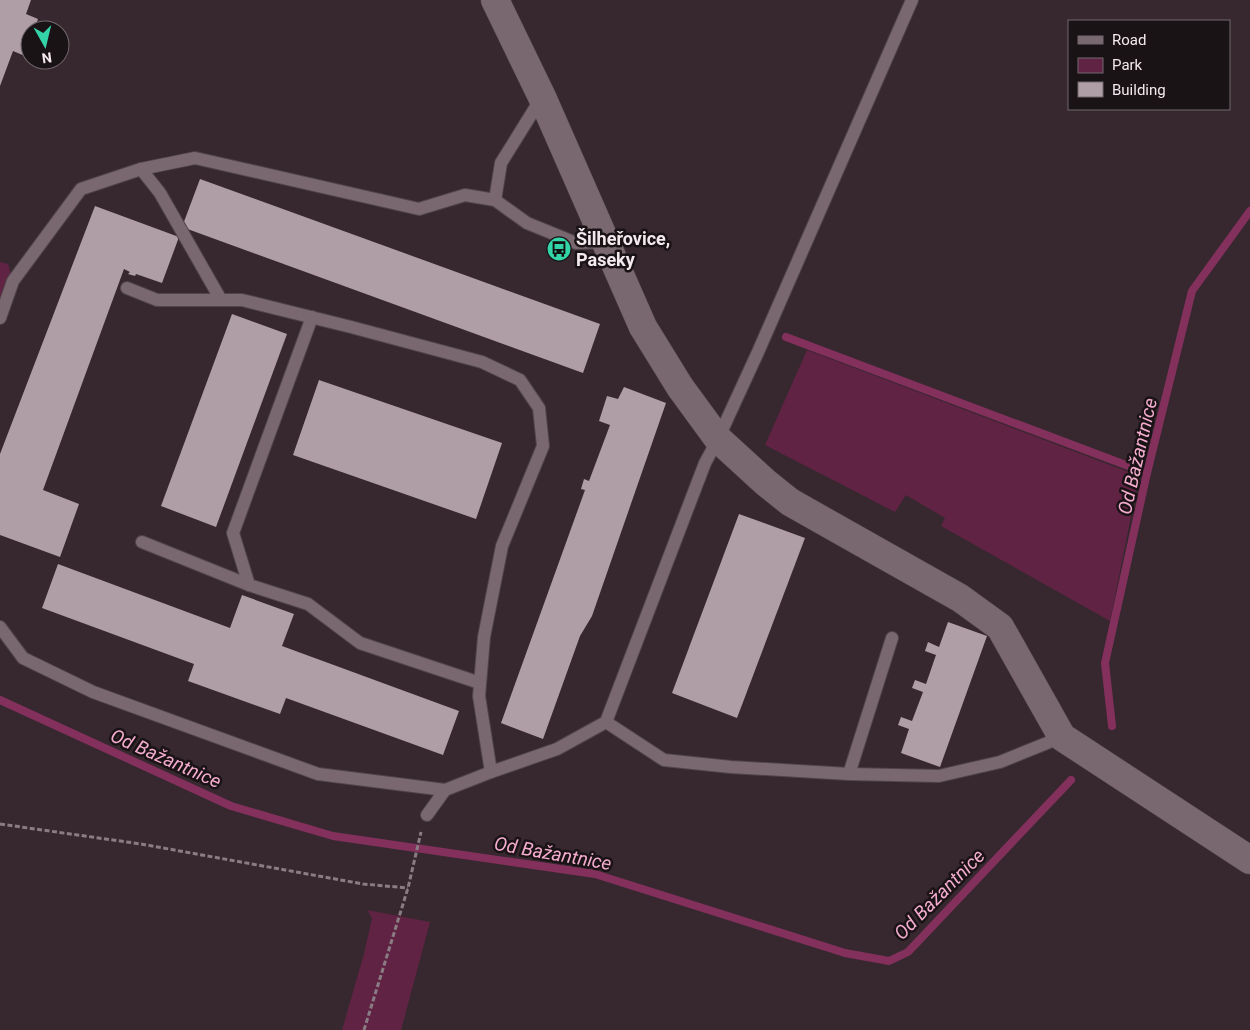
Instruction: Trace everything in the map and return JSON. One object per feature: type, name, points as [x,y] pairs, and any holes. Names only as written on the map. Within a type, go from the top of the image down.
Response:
[{"type":"street","points":[[495,0],[542,97],[643,327],[680,387],[718,439],[790,502],[960,598],[1000,627],[1062,736],[1250,860]]},
{"type":"lane","points":[[0,627],[24,658],[103,695],[318,774],[445,790],[557,749],[606,722],[705,464],[718,439],[912,0]]},
{"type":"lane","points":[[496,200],[501,163],[542,97]]},
{"type":"lane","points":[[0,318],[13,281],[81,189],[141,169],[195,158],[419,209],[465,195],[496,200],[527,223],[576,243],[605,242]]},
{"type":"lane","points":[[141,169],[160,192],[220,300]]},
{"type":"lane","points":[[127,288],[157,300],[242,300],[482,362],[520,380],[539,408],[543,446],[502,546],[484,637],[479,696],[491,772]]},
{"type":"lane","points":[[248,585],[233,533],[312,317]]},
{"type":"lane","points":[[142,542],[248,585],[308,604],[360,643],[480,683]]},
{"type":"lane","points":[[848,774],[892,638]]},
{"type":"lane","points":[[606,722],[664,760],[731,767],[848,774],[939,776],[1000,762],[1062,736]]},
{"type":"lane","points":[[427,814],[445,790]]},
{"type":"path","points":[[0,824],[141,844],[363,884],[408,888]]},
{"type":"path","points":[[364,1030],[408,888],[421,831]]},
{"type":"green space","points":[[0,262],[8,264],[13,281],[0,318]]},
{"type":"green space","points":[[807,350],[1139,476],[1110,621],[941,526],[945,518],[906,495],[895,512],[765,445]]},
{"type":"green space","points":[[367,910],[430,922],[401,1030],[342,1030],[364,954],[372,918]]},
{"type":"building","points":[[0,0],[31,0],[26,14],[38,19],[20,20],[20,54],[13,51],[0,86]]},
{"type":"building","points":[[200,179],[600,324],[583,373],[182,227]]},
{"type":"building","points":[[95,206],[179,237],[162,283],[136,274],[135,276],[128,274],[130,272],[124,269],[43,490],[79,504],[60,557],[0,535],[0,454]]},
{"type":"building","points":[[232,314],[287,334],[216,527],[161,506]]},
{"type":"building","points":[[319,380],[502,443],[476,519],[293,455]]},
{"type":"building","points":[[624,387],[666,403],[592,616],[580,636],[543,739],[501,723],[585,490],[581,489],[584,479],[589,481],[610,425],[599,421],[607,396],[618,399]]},
{"type":"building","points":[[739,514],[805,538],[737,718],[672,693]]},
{"type":"building","points":[[58,564],[230,628],[242,595],[294,614],[282,646],[459,711],[443,755],[286,698],[280,714],[188,681],[194,664],[42,608]]},
{"type":"building","points":[[948,622],[987,636],[940,767],[901,753],[909,729],[898,725],[901,717],[912,721],[923,692],[912,688],[915,680],[926,684],[936,655],[925,651],[928,642],[939,647]]},
{"type":"waterway","name":"Od Bažantnice","points":[[1112,726],[1105,663],[1147,473],[1192,291],[1250,211]]},
{"type":"waterway","points":[[786,337],[1147,473]]},
{"type":"waterway","name":"Od Bažantnice","points":[[0,700],[231,806],[333,836],[595,874],[845,953],[889,961],[908,952],[1071,780]]},
{"type":"place","name":"Šilheřovice, Paseky","points":[[559,249]]}]
